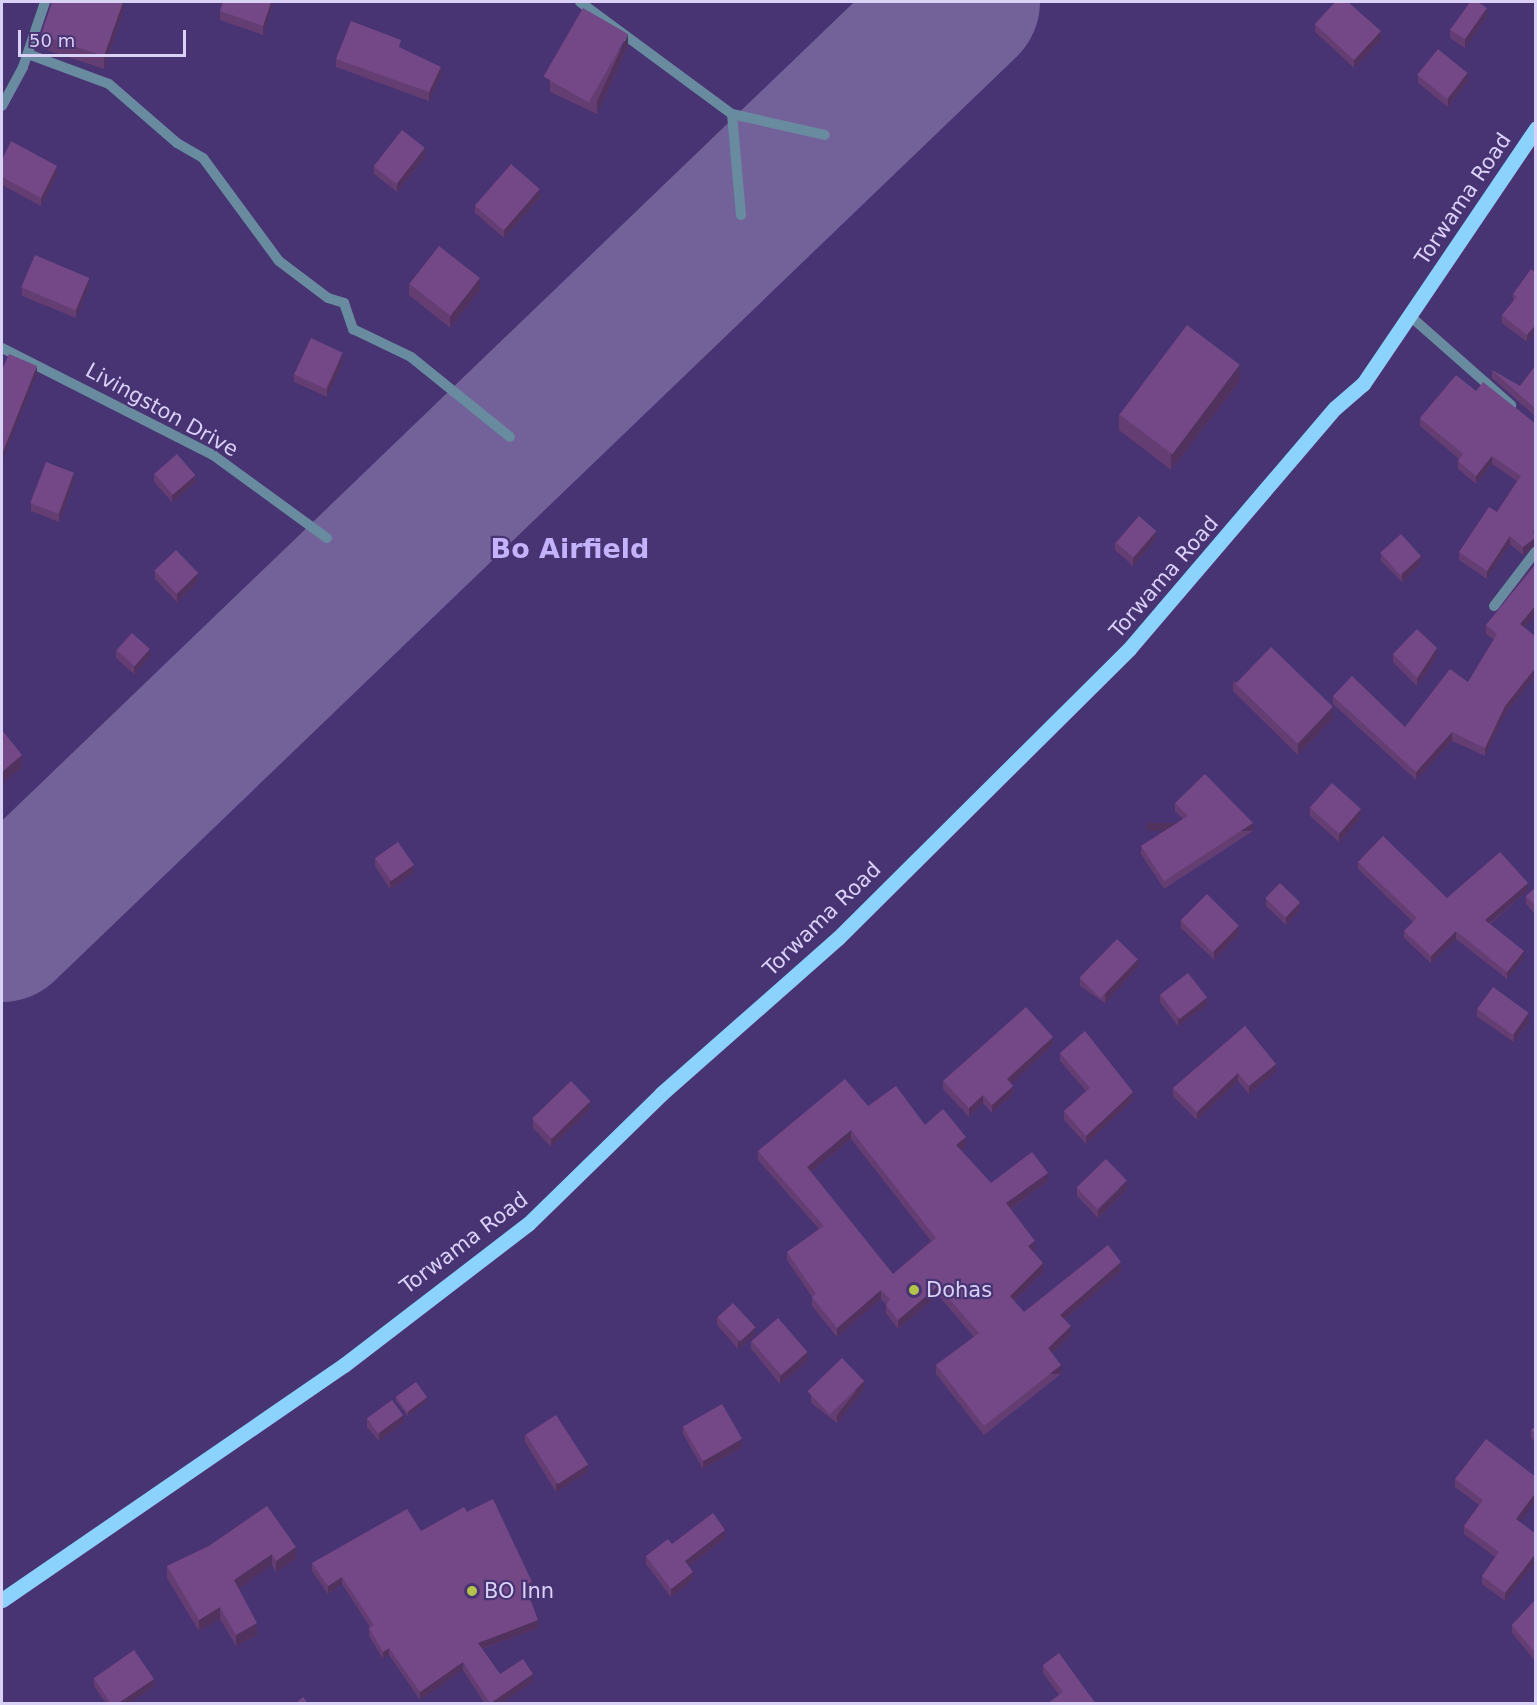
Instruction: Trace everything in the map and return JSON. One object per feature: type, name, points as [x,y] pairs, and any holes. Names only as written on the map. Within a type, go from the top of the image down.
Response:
[{"type":"main road","name":"Torwama Road","points":[[2,1600],[344,1365],[528,1224],[661,1094],[837,938],[1129,650],[1335,408],[1363,384],[1536,128]]},
{"type":"street","points":[[2,106],[28,54],[45,2]]},
{"type":"street","points":[[580,2],[732,114],[825,135]]},
{"type":"street","points":[[28,54],[109,84],[177,143],[203,158],[279,261],[328,298],[344,303],[353,329],[411,357],[510,437]]},
{"type":"street","points":[[732,114],[741,215]]},
{"type":"street","points":[[1410,316],[1519,412]]},
{"type":"street","name":"Livingston Drive","points":[[2,348],[213,455],[327,538]]},
{"type":"street","points":[[1494,606],[1536,551]]},
{"type":"building","points":[[52,2],[123,2],[104,56],[41,35]]},
{"type":"building","points":[[223,2],[271,2],[263,26],[220,11]]},
{"type":"building","points":[[1335,2],[1348,2],[1381,31],[1354,60],[1315,24]]},
{"type":"building","points":[[1470,2],[1478,2],[1487,8],[1465,39],[1450,30]]},
{"type":"building","points":[[583,8],[628,34],[589,102],[544,76]]},
{"type":"building","points":[[351,21],[401,40],[399,47],[441,67],[429,92],[336,59]]},
{"type":"building","points":[[1438,49],[1468,73],[1447,99],[1417,75]]},
{"type":"building","points":[[402,130],[425,148],[397,184],[374,166]]},
{"type":"building","points":[[11,141],[57,166],[41,198],[2,177],[2,160]]},
{"type":"building","points":[[511,164],[540,189],[504,230],[475,206]]},
{"type":"building","points":[[439,246],[480,278],[450,316],[409,284]]},
{"type":"building","points":[[35,255],[89,278],[76,310],[21,287]]},
{"type":"building","points":[[1531,269],[1536,273],[1536,324],[1527,335],[1502,315],[1517,297],[1513,294]]},
{"type":"building","points":[[1187,325],[1240,365],[1172,454],[1120,414]]},
{"type":"building","points":[[311,338],[343,353],[326,389],[294,374]]},
{"type":"building","points":[[9,354],[37,366],[2,454],[2,370]]},
{"type":"building","points":[[1536,365],[1536,409],[1492,370],[1520,386]]},
{"type":"building","points":[[1456,375],[1476,391],[1483,382],[1536,424],[1536,527],[1533,532],[1536,537],[1523,547],[1510,536],[1487,571],[1459,552],[1489,507],[1497,512],[1521,476],[1492,456],[1476,476],[1458,461],[1463,454],[1420,418]]},
{"type":"building","points":[[177,454],[195,475],[173,495],[154,474]]},
{"type":"building","points":[[46,462],[74,473],[58,514],[30,503]]},
{"type":"building","points":[[1139,516],[1156,531],[1133,558],[1116,542]]},
{"type":"building","points":[[1401,534],[1421,556],[1400,575],[1380,553]]},
{"type":"building","points":[[176,550],[198,573],[177,594],[154,571]]},
{"type":"building","points":[[1536,564],[1536,605],[1520,624],[1536,637],[1536,667],[1505,706],[1485,748],[1452,732],[1416,772],[1333,696],[1352,676],[1405,727],[1450,669],[1468,682],[1497,634],[1486,625]]},
{"type":"building","points":[[1417,629],[1437,648],[1417,678],[1393,654]]},
{"type":"building","points":[[132,633],[150,649],[134,666],[117,650]]},
{"type":"building","points":[[1271,647],[1333,707],[1297,743],[1236,684]]},
{"type":"building","points":[[2,730],[22,755],[2,772]]},
{"type":"building","points":[[1205,774],[1253,823],[1164,881],[1141,846],[1188,816],[1175,803]]},
{"type":"building","points":[[1332,783],[1361,809],[1339,834],[1310,808]]},
{"type":"building","points":[[1383,836],[1447,898],[1500,852],[1528,883],[1485,920],[1524,951],[1507,972],[1456,931],[1431,956],[1404,931],[1417,918],[1358,862]]},
{"type":"building","points":[[398,842],[414,865],[391,881],[375,858]]},
{"type":"building","points":[[1280,883],[1300,902],[1286,918],[1265,898]]},
{"type":"building","points":[[1536,887],[1536,906],[1526,896]]},
{"type":"building","points":[[1207,894],[1239,926],[1213,952],[1181,920]]},
{"type":"building","points":[[1117,939],[1138,959],[1100,998],[1079,978]]},
{"type":"building","points":[[1188,973],[1207,997],[1180,1019],[1160,995]]},
{"type":"building","points":[[1493,987],[1529,1013],[1513,1035],[1477,1009]]},
{"type":"building","points":[[1026,1007],[1053,1037],[1007,1079],[1013,1086],[992,1105],[983,1095],[969,1108],[943,1081]]},
{"type":"building","points":[[1245,1026],[1276,1064],[1249,1086],[1238,1073],[1197,1112],[1173,1088]]},
{"type":"building","points":[[1085,1031],[1133,1092],[1086,1136],[1064,1111],[1090,1088],[1060,1053]]},
{"type":"building","points":[[845,1079],[868,1106],[896,1086],[925,1125],[943,1109],[966,1137],[956,1145],[991,1183],[1032,1152],[1048,1173],[1006,1203],[1035,1241],[1028,1246],[1043,1263],[1010,1296],[1024,1312],[1108,1245],[1121,1262],[1060,1315],[1071,1326],[1048,1348],[1061,1365],[984,1426],[936,1365],[979,1333],[938,1286],[898,1320],[886,1305],[890,1299],[881,1290],[837,1328],[812,1297],[816,1294],[787,1252],[824,1226],[758,1151]],"holes":[[[851,1130],[936,1238],[893,1274],[807,1167]]]},
{"type":"building","points":[[571,1081],[590,1101],[552,1139],[532,1119]]},
{"type":"building","points":[[1106,1159],[1127,1181],[1097,1209],[1077,1187]]},
{"type":"building","points":[[733,1303],[756,1327],[740,1341],[718,1317]]},
{"type":"building","points":[[778,1318],[808,1352],[781,1375],[752,1341]]},
{"type":"building","points":[[842,1358],[864,1381],[830,1414],[807,1391]]},
{"type":"building","points":[[416,1382],[427,1397],[407,1412],[396,1397]]},
{"type":"building","points":[[392,1400],[403,1415],[378,1434],[367,1418]]},
{"type":"building","points":[[722,1404],[742,1439],[703,1461],[683,1426]]},
{"type":"building","points":[[556,1415],[588,1464],[558,1484],[526,1435]]},
{"type":"building","points":[[1486,1439],[1536,1477],[1536,1492],[1516,1519],[1536,1534],[1536,1553],[1505,1593],[1482,1576],[1499,1552],[1464,1526],[1483,1500],[1455,1479]]},
{"type":"building","points":[[493,1499],[532,1582],[525,1585],[538,1620],[478,1643],[500,1674],[523,1659],[533,1674],[490,1703],[463,1662],[420,1692],[389,1648],[383,1652],[369,1628],[374,1625],[342,1577],[328,1586],[312,1563],[407,1509],[421,1531],[464,1507],[467,1512]]},
{"type":"building","points":[[267,1506],[296,1547],[276,1561],[272,1554],[234,1580],[257,1623],[236,1635],[220,1607],[199,1620],[167,1566],[209,1546]]},
{"type":"building","points":[[713,1513],[725,1530],[685,1561],[693,1572],[671,1589],[646,1556],[668,1539],[672,1544]]},
{"type":"building","points":[[1536,1599],[1536,1654],[1512,1625]]},
{"type":"building","points":[[134,1650],[154,1679],[117,1704],[111,1704],[94,1678]]},
{"type":"building","points":[[1059,1653],[1096,1704],[1048,1703],[1063,1692],[1043,1665]]},
{"type":"building","points":[[303,1697],[308,1704],[295,1704]]},
{"type":"runway","points":[[2,926],[964,2]]},
{"type":"place","name":"Dohas","points":[[914,1290]]},
{"type":"place","name":"BO Inn","points":[[472,1591]]},
{"type":"district","name":"Bo Airfield","points":[[570,549]]}]
